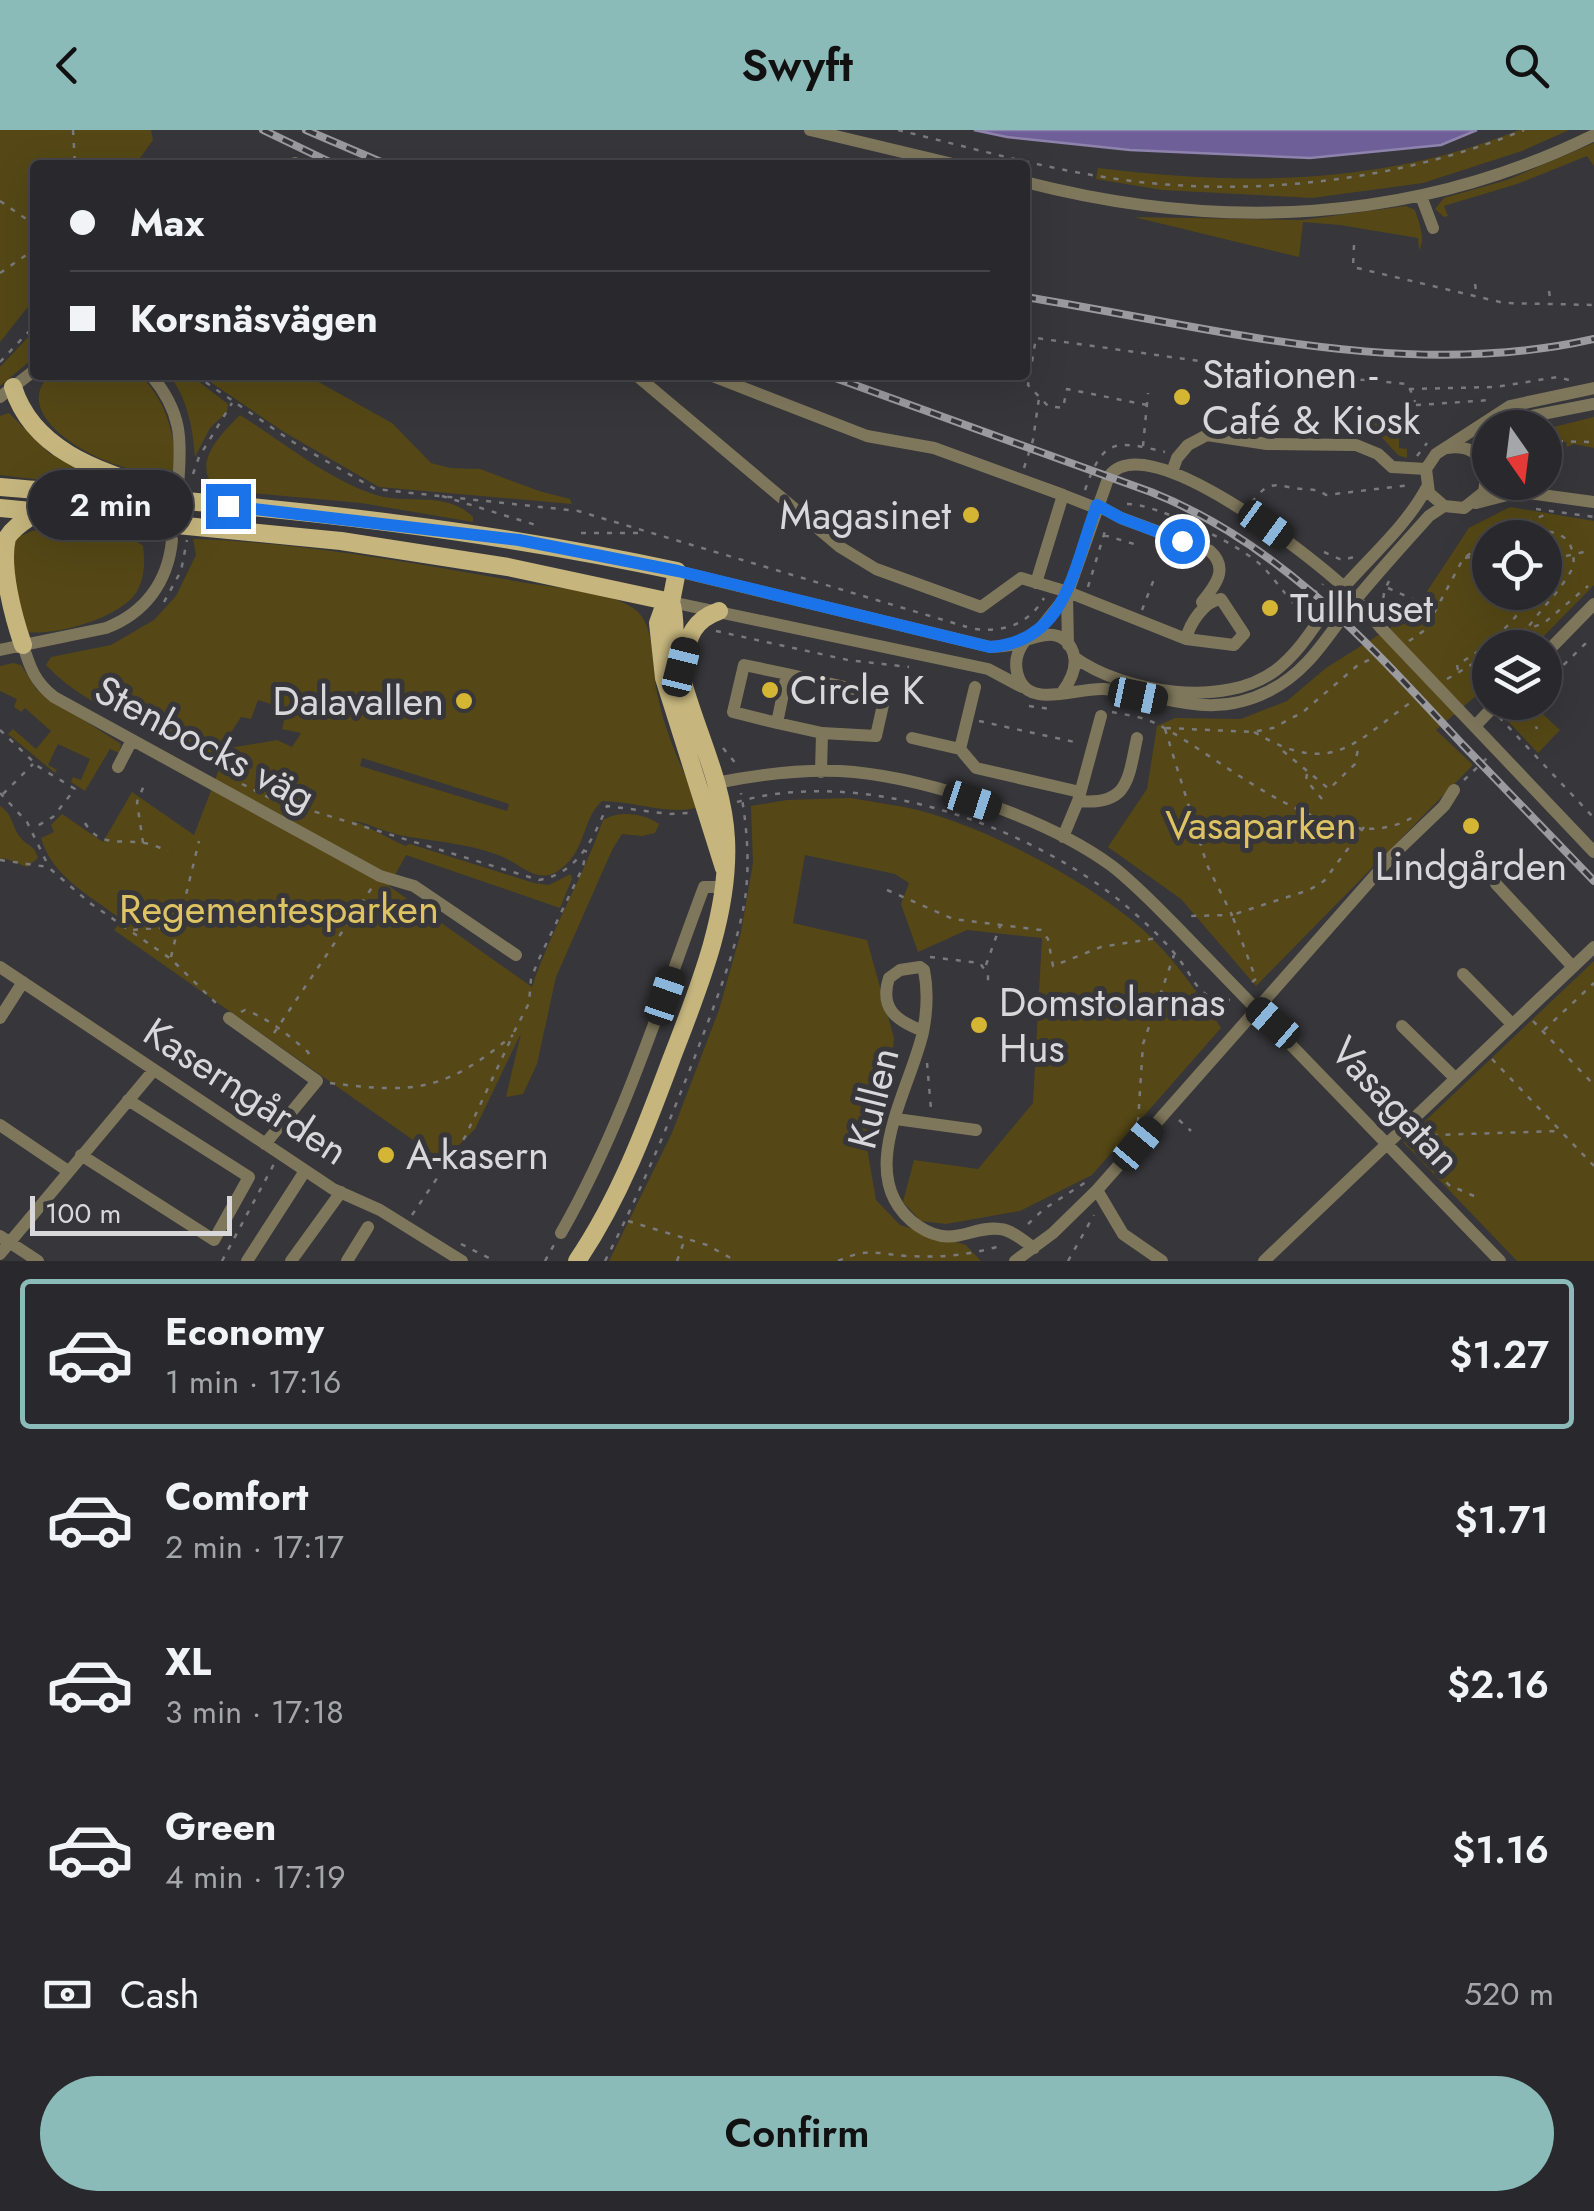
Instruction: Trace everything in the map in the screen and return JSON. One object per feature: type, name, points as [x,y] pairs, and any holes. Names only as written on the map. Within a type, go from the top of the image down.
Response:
[{"type":"main road","points":[[6,392],[58,449],[115,476],[189,491],[519,540],[678,571],[672,602],[676,656],[708,786]]},
{"type":"main road","points":[[0,488],[189,491]]},
{"type":"main road","points":[[0,508],[341,541],[508,566],[672,602]]},
{"type":"main road","points":[[22,645],[5,589],[2,554],[7,536],[36,512]]},
{"type":"main road","points":[[628,592],[646,605],[658,623]]},
{"type":"main road","points":[[578,1261],[611,1204],[643,1134],[710,948],[723,878],[726,835],[664,678],[658,623],[663,609],[672,602]]},
{"type":"main road","points":[[681,667],[690,632],[698,621],[719,610]]},
{"type":"street","points":[[810,130],[936,160]]},
{"type":"street","points":[[1030,183],[1122,202],[1232,214],[1313,212],[1422,196],[1484,180],[1594,135]]},
{"type":"street","points":[[1422,196],[1433,228]]},
{"type":"street","points":[[6,392],[30,374]]},
{"type":"street","points":[[155,380],[176,412],[180,457],[189,491]]},
{"type":"street","points":[[642,380],[706,431],[793,510],[876,569],[982,607],[1021,578],[1180,636],[1234,645],[1244,634],[1230,609],[1221,599],[1214,599],[1180,636]]},
{"type":"street","points":[[723,380],[866,436],[934,448],[1210,550],[1219,559],[1217,582],[1180,636]]},
{"type":"street","points":[[1172,472],[1188,445],[1207,435],[1268,444],[1356,445],[1378,454],[1392,466],[1420,468],[1510,406],[1594,388]]},
{"type":"street","points":[[1562,410],[1594,404]]},
{"type":"street","points":[[1447,448],[1456,446],[1472,451]]},
{"type":"street","points":[[1063,691],[1072,675],[1068,593],[1097,506],[1115,469],[1137,464],[1172,472],[1266,525],[1386,623],[1459,710],[1594,852]]},
{"type":"street","points":[[1420,468],[1427,487],[1444,506],[1464,508],[1489,500]]},
{"type":"street","points":[[678,571],[990,647],[1053,634],[1104,674],[1170,690],[1208,694],[1244,688],[1278,669],[1344,587],[1412,512],[1427,487]]},
{"type":"street","points":[[1036,583],[1062,496]]},
{"type":"street","points":[[1562,498],[1594,502]]},
{"type":"street","points":[[1473,504],[1477,500]]},
{"type":"street","points":[[672,602],[988,670],[1041,696],[1106,689],[1200,707],[1242,702],[1272,690],[1306,666],[1356,599],[1428,516],[1444,506]]},
{"type":"street","points":[[0,650],[106,628],[121,621],[161,584],[172,540]]},
{"type":"street","points":[[1024,688],[1016,658],[1068,593]]},
{"type":"street","points":[[1562,637],[1593,607]]},
{"type":"street","name":"Stenbocks väg","points":[[22,645],[39,685],[81,714],[380,876],[414,886],[516,955]]},
{"type":"street","points":[[744,665],[787,674],[885,696],[876,736],[822,733],[733,712],[744,665]]},
{"type":"street","points":[[777,723],[787,674]]},
{"type":"street","points":[[960,749],[975,687]]},
{"type":"street","points":[[1063,837],[1079,796],[1100,716]]},
{"type":"street","points":[[1475,726],[1484,720]]},
{"type":"street","points":[[821,772],[822,733]]},
{"type":"street","points":[[912,738],[960,749],[976,768],[1100,803],[1115,797],[1126,785],[1136,738]]},
{"type":"street","points":[[118,767],[132,740]]},
{"type":"street","name":"Vasagatan","points":[[708,786],[779,773],[876,776],[1007,812],[1063,837],[1120,874],[1235,995],[1256,1008],[1376,1129],[1385,1144],[1500,1261]]},
{"type":"street","points":[[1024,1256],[1100,1195],[1256,1008],[1393,854],[1444,806],[1454,790]]},
{"type":"street","points":[[561,1233],[585,1192],[641,1066],[704,887],[723,878]]},
{"type":"street","points":[[1496,884],[1573,967]]},
{"type":"street","points":[[1264,1261],[1594,947]]},
{"type":"street","name":"Kaserngården","points":[[0,967],[279,1154],[462,1261]]},
{"type":"street","name":"Kullen","points":[[923,1031],[900,1022],[885,996],[889,978],[908,968],[924,970],[926,1007],[923,1031],[886,1164],[893,1195],[904,1214],[920,1227],[940,1235],[961,1237],[992,1228],[1005,1229],[1024,1256]]},
{"type":"street","points":[[1464,974],[1512,1024]]},
{"type":"street","points":[[0,1018],[22,982]]},
{"type":"street","points":[[230,1018],[317,1081],[265,1144]]},
{"type":"street","points":[[1402,1026],[1455,1078]]},
{"type":"street","points":[[0,1254],[5,1239],[153,1071]]},
{"type":"street","points":[[81,1156],[214,1240],[249,1177],[128,1100]]},
{"type":"street","points":[[896,1119],[976,1130]]},
{"type":"street","points":[[0,1125],[68,1171]]},
{"type":"street","points":[[246,1261],[306,1171]]},
{"type":"street","points":[[298,1259],[340,1192]]},
{"type":"street","points":[[585,1192],[611,1204]]},
{"type":"street","points":[[1100,1195],[1123,1234],[1162,1261]]},
{"type":"street","points":[[346,1261],[368,1227]]},
{"type":"street","points":[[5,1239],[38,1261]]},
{"type":"path","points":[[73,130],[76,160]]},
{"type":"path","points":[[898,130],[1026,160]]},
{"type":"path","points":[[1030,161],[1137,182],[1255,186],[1400,167],[1468,150],[1524,130]]},
{"type":"path","points":[[0,201],[30,222]]},
{"type":"path","points":[[1354,245],[1353,266],[1478,298],[1551,306],[1594,305]]},
{"type":"path","points":[[0,273],[30,252]]},
{"type":"path","points":[[1474,284],[1478,298]]},
{"type":"path","points":[[1549,291],[1551,306]]},
{"type":"path","points":[[0,362],[30,330]]},
{"type":"path","points":[[1030,374],[1036,338],[1291,374],[1408,384],[1415,402]]},
{"type":"path","points":[[1150,354],[1150,362]]},
{"type":"path","points":[[1033,357],[1043,358]]},
{"type":"path","points":[[1409,389],[1495,387],[1558,377],[1576,381]]},
{"type":"path","points":[[202,380],[368,486],[392,492],[578,511],[974,629],[1016,625],[1034,612],[1046,595]]},
{"type":"path","points":[[1029,380],[1028,385],[1048,406],[1063,408],[1066,389],[1147,405]]},
{"type":"path","points":[[1142,448],[1148,393]]},
{"type":"path","points":[[1020,479],[1034,440],[1039,397]]},
{"type":"path","points":[[1403,406],[1415,402],[1498,400]]},
{"type":"path","points":[[189,491],[198,457],[233,403]]},
{"type":"path","points":[[1562,441],[1594,442]]},
{"type":"path","points":[[1420,468],[1417,454],[1427,443]]},
{"type":"path","points":[[1081,502],[1101,453],[1120,445],[1166,452]]},
{"type":"path","points":[[1252,503],[1262,490],[1277,484],[1316,489],[1326,495],[1411,484],[1410,492]]},
{"type":"path","points":[[436,494],[539,526]]},
{"type":"path","points":[[1526,506],[1594,517]]},
{"type":"path","points":[[1533,520],[1552,512]]},
{"type":"path","points":[[1084,598],[1110,519]]},
{"type":"path","points":[[581,533],[653,533]]},
{"type":"path","points":[[1104,535],[1139,542]]},
{"type":"path","points":[[1526,629],[1569,574],[1573,554],[1568,540],[1562,537]]},
{"type":"path","points":[[1336,558],[1347,560],[1361,551]]},
{"type":"path","points":[[1566,556],[1588,552]]},
{"type":"path","points":[[1463,558],[1472,557]]},
{"type":"path","points":[[1386,623],[1382,596],[1397,571]]},
{"type":"path","points":[[1138,620],[1156,574]]},
{"type":"path","points":[[1526,629],[1544,622],[1588,586]]},
{"type":"path","points":[[1386,588],[1436,610]]},
{"type":"path","points":[[1310,620],[1312,596]]},
{"type":"path","points":[[1459,671],[1457,665],[1488,647],[1521,610]]},
{"type":"path","points":[[1562,666],[1584,644],[1587,646]]},
{"type":"path","points":[[1446,680],[1472,664]]},
{"type":"path","points":[[1282,749],[1332,752],[1360,742],[1433,688]]},
{"type":"path","points":[[968,718],[1093,746]]},
{"type":"path","points":[[1505,720],[1594,818]]},
{"type":"path","points":[[1534,720],[1537,729]]},
{"type":"path","points":[[1164,728],[1253,732],[1282,749],[1329,790],[1355,764],[1360,742]]},
{"type":"path","points":[[1164,728],[1246,783],[1336,823],[1390,827],[1418,814]]},
{"type":"path","points":[[742,800],[776,794],[867,794],[962,818],[1056,858],[1096,883],[1127,907],[1174,954],[1205,994],[1235,995],[1256,979],[1232,915],[1207,865],[1164,728]]},
{"type":"path","points":[[0,730],[34,763],[75,788],[53,817],[32,830]]},
{"type":"path","points":[[1454,790],[1514,734]]},
{"type":"path","points":[[34,763],[2,793],[32,830],[48,867],[171,959],[230,1018],[245,1010],[278,1027],[308,1052],[317,1081],[402,1090],[434,1084],[462,1073],[513,1035]]},
{"type":"path","points":[[1308,772],[1306,780],[1322,799]]},
{"type":"path","points":[[240,783],[270,798],[532,879],[562,874],[586,849]]},
{"type":"path","points":[[143,843],[137,802],[145,784]]},
{"type":"path","points":[[412,1216],[465,1137],[529,1003],[531,979],[538,961],[607,806],[669,814],[696,812]]},
{"type":"path","points":[[85,822],[100,839],[168,850]]},
{"type":"path","points":[[1191,916],[1232,915],[1309,890],[1324,881],[1364,827]]},
{"type":"path","points":[[171,959],[200,841]]},
{"type":"path","points":[[0,860],[48,867]]},
{"type":"path","points":[[274,1034],[380,876]]},
{"type":"path","points":[[888,890],[953,919],[1041,930],[1048,939],[1053,966],[1100,947],[1157,938]]},
{"type":"path","points":[[988,984],[985,968],[1000,924]]},
{"type":"path","points":[[131,930],[179,926]]},
{"type":"path","points":[[1138,1128],[1143,1044],[1174,954]]},
{"type":"path","points":[[908,968],[924,956],[980,963],[985,968]]},
{"type":"path","points":[[1542,1032],[1594,983]]},
{"type":"path","points":[[1116,1012],[1152,1015]]},
{"type":"path","points":[[1526,1012],[1594,1086]]},
{"type":"path","points":[[923,1031],[932,1101],[929,1123]]},
{"type":"path","points":[[1484,1050],[1594,1166]]},
{"type":"path","points":[[224,1105],[242,1082]]},
{"type":"path","points":[[1177,1118],[1191,1131]]},
{"type":"path","points":[[1474,1196],[1449,1185],[1413,1147],[1418,1139],[1560,1131]]},
{"type":"path","points":[[222,1261],[279,1154]]},
{"type":"path","points":[[1068,1261],[1100,1195]]},
{"type":"path","points":[[626,1220],[685,1238],[736,1261]]},
{"type":"path","points":[[544,1261],[561,1233]]},
{"type":"path","points":[[677,1261],[685,1238]]},
{"type":"green space","points":[[0,130],[151,130],[153,140],[139,160],[30,160],[30,304],[0,342]]},
{"type":"green space","points":[[1519,130],[1569,130],[1522,151],[1423,183],[1312,198],[1162,190],[1096,179],[1098,168],[1259,178],[1364,171],[1416,162]]},
{"type":"green space","points":[[1594,143],[1594,166],[1587,156],[1517,184],[1444,206],[1448,216],[1435,209],[1444,198],[1507,180]]},
{"type":"green space","points":[[1406,206],[1415,210],[1420,225],[1419,250],[1418,238],[1303,222],[1299,257],[1134,217],[1302,220]]},
{"type":"green space","points":[[30,335],[30,361],[0,386],[0,367]]},
{"type":"green space","points":[[47,380],[144,380],[166,416],[177,464],[172,471],[153,473],[102,459],[56,430],[42,412],[39,393]]},
{"type":"green space","points":[[172,380],[197,380],[228,404],[227,412],[210,428],[195,457],[188,413]]},
{"type":"green space","points":[[207,380],[315,380],[392,423],[431,463],[480,469],[570,499],[572,504],[379,487],[284,432]]},
{"type":"green space","points":[[9,413],[49,453],[111,483],[100,487],[0,475],[0,416]]},
{"type":"green space","points":[[240,415],[359,489],[388,498],[451,504],[473,517],[473,522],[361,503],[219,490],[210,481],[207,461],[217,441]]},
{"type":"green space","points":[[1368,415],[1388,415],[1388,420],[1394,421],[1393,434],[1399,435],[1399,448],[1407,449],[1407,458],[1398,455],[1375,430]]},
{"type":"green space","points":[[1594,417],[1594,448],[1574,444],[1567,447],[1562,442],[1562,425]]},
{"type":"green space","name":"Vasaparken","points":[[1510,507],[1594,521],[1594,585],[1550,630],[1472,630],[1472,699],[1436,730],[1473,765],[1256,986],[1181,899],[1108,847],[1147,789],[1157,726],[1175,718],[1241,719],[1287,701],[1326,668],[1412,614],[1472,526],[1472,610],[1562,610],[1562,520],[1485,520]]},
{"type":"green space","points":[[53,528],[136,541],[143,546],[141,582],[127,602],[101,618],[69,628],[26,632],[9,588],[13,539]]},
{"type":"green space","name":"Regementesparken","points":[[193,539],[360,555],[601,595],[629,605],[646,624],[665,723],[700,807],[676,810],[602,801],[590,817],[574,855],[558,871],[547,875],[477,848],[398,835],[353,820],[405,846],[410,844],[534,883],[549,885],[571,874],[560,908],[406,855],[389,886],[532,987],[603,820],[631,814],[659,824],[655,833],[622,834],[612,850],[556,977],[537,1064],[523,1094],[506,1097],[521,1033],[475,1129],[443,1161],[114,930],[122,920],[74,885],[46,852],[41,838],[54,832],[51,825],[62,814],[103,842],[132,792],[194,835],[220,767],[138,712],[132,720],[86,697],[46,665],[51,657],[111,645],[154,620],[176,596],[196,555]],"holes":[[[258,700],[287,709],[282,729],[301,733],[292,747],[277,740],[230,748],[223,745],[241,717],[251,719]],[[362,758],[509,804],[507,811],[360,766]]]},
{"type":"green space","points":[[21,665],[37,690],[121,744],[119,753],[110,749],[85,791],[71,782],[73,777],[81,780],[90,759],[58,744],[48,765],[57,770],[55,773],[8,734],[13,729],[36,749],[51,731],[25,708],[21,712],[14,707],[17,699],[0,691],[0,666]]},
{"type":"green space","points":[[1507,720],[1549,720],[1560,730],[1538,753]]},
{"type":"green space","points":[[850,798],[910,808],[975,829],[1092,891],[1152,938],[1221,1028],[1092,1175],[1020,1211],[946,1224],[921,1221],[903,1202],[914,1160],[978,1169],[1033,1103],[1042,938],[967,930],[918,952],[901,904],[909,883],[895,874],[805,855],[793,923],[867,940],[894,1038],[887,1114],[867,1148],[876,1200],[900,1225],[966,1245],[981,1261],[609,1261],[672,1133],[719,1010],[741,932],[753,863],[751,806],[787,800]]},
{"type":"green space","points":[[0,806],[36,853],[38,858],[27,867],[4,858],[0,861]]},
{"type":"green space","points":[[1594,961],[1594,1261],[1517,1261],[1403,1142]]},
{"type":"shaded area","points":[[974,130],[1477,130],[1441,145],[1310,158],[1130,150]]},
{"type":"railway","points":[[263,130],[326,160]]},
{"type":"railway","points":[[306,130],[376,160]]},
{"type":"railway","points":[[1030,298],[1237,335],[1380,353],[1452,355],[1523,351],[1594,339]]},
{"type":"railway","points":[[841,380],[1151,492],[1198,513],[1241,539],[1282,568],[1357,634],[1594,881]]},
{"type":"place","name":"Stationen - Café & Kiosk","points":[[1182,397]]},
{"type":"place","name":"Magasinet","points":[[971,515]]},
{"type":"place","name":"Tullhuset","points":[[1270,608]]},
{"type":"place","name":"Circle K","points":[[770,690]]},
{"type":"place","name":"Dalavallen","points":[[464,701]]},
{"type":"place","name":"Lindgården","points":[[1471,826]]},
{"type":"place","name":"Domstolarnas Hus","points":[[979,1025]]},
{"type":"place","name":"A-kasern","points":[[386,1155]]},
{"type":"route","points":[[228,506],[519,540],[678,571],[990,647],[1016,644],[1034,635],[1067,595],[1097,505],[1182,541]]}]
